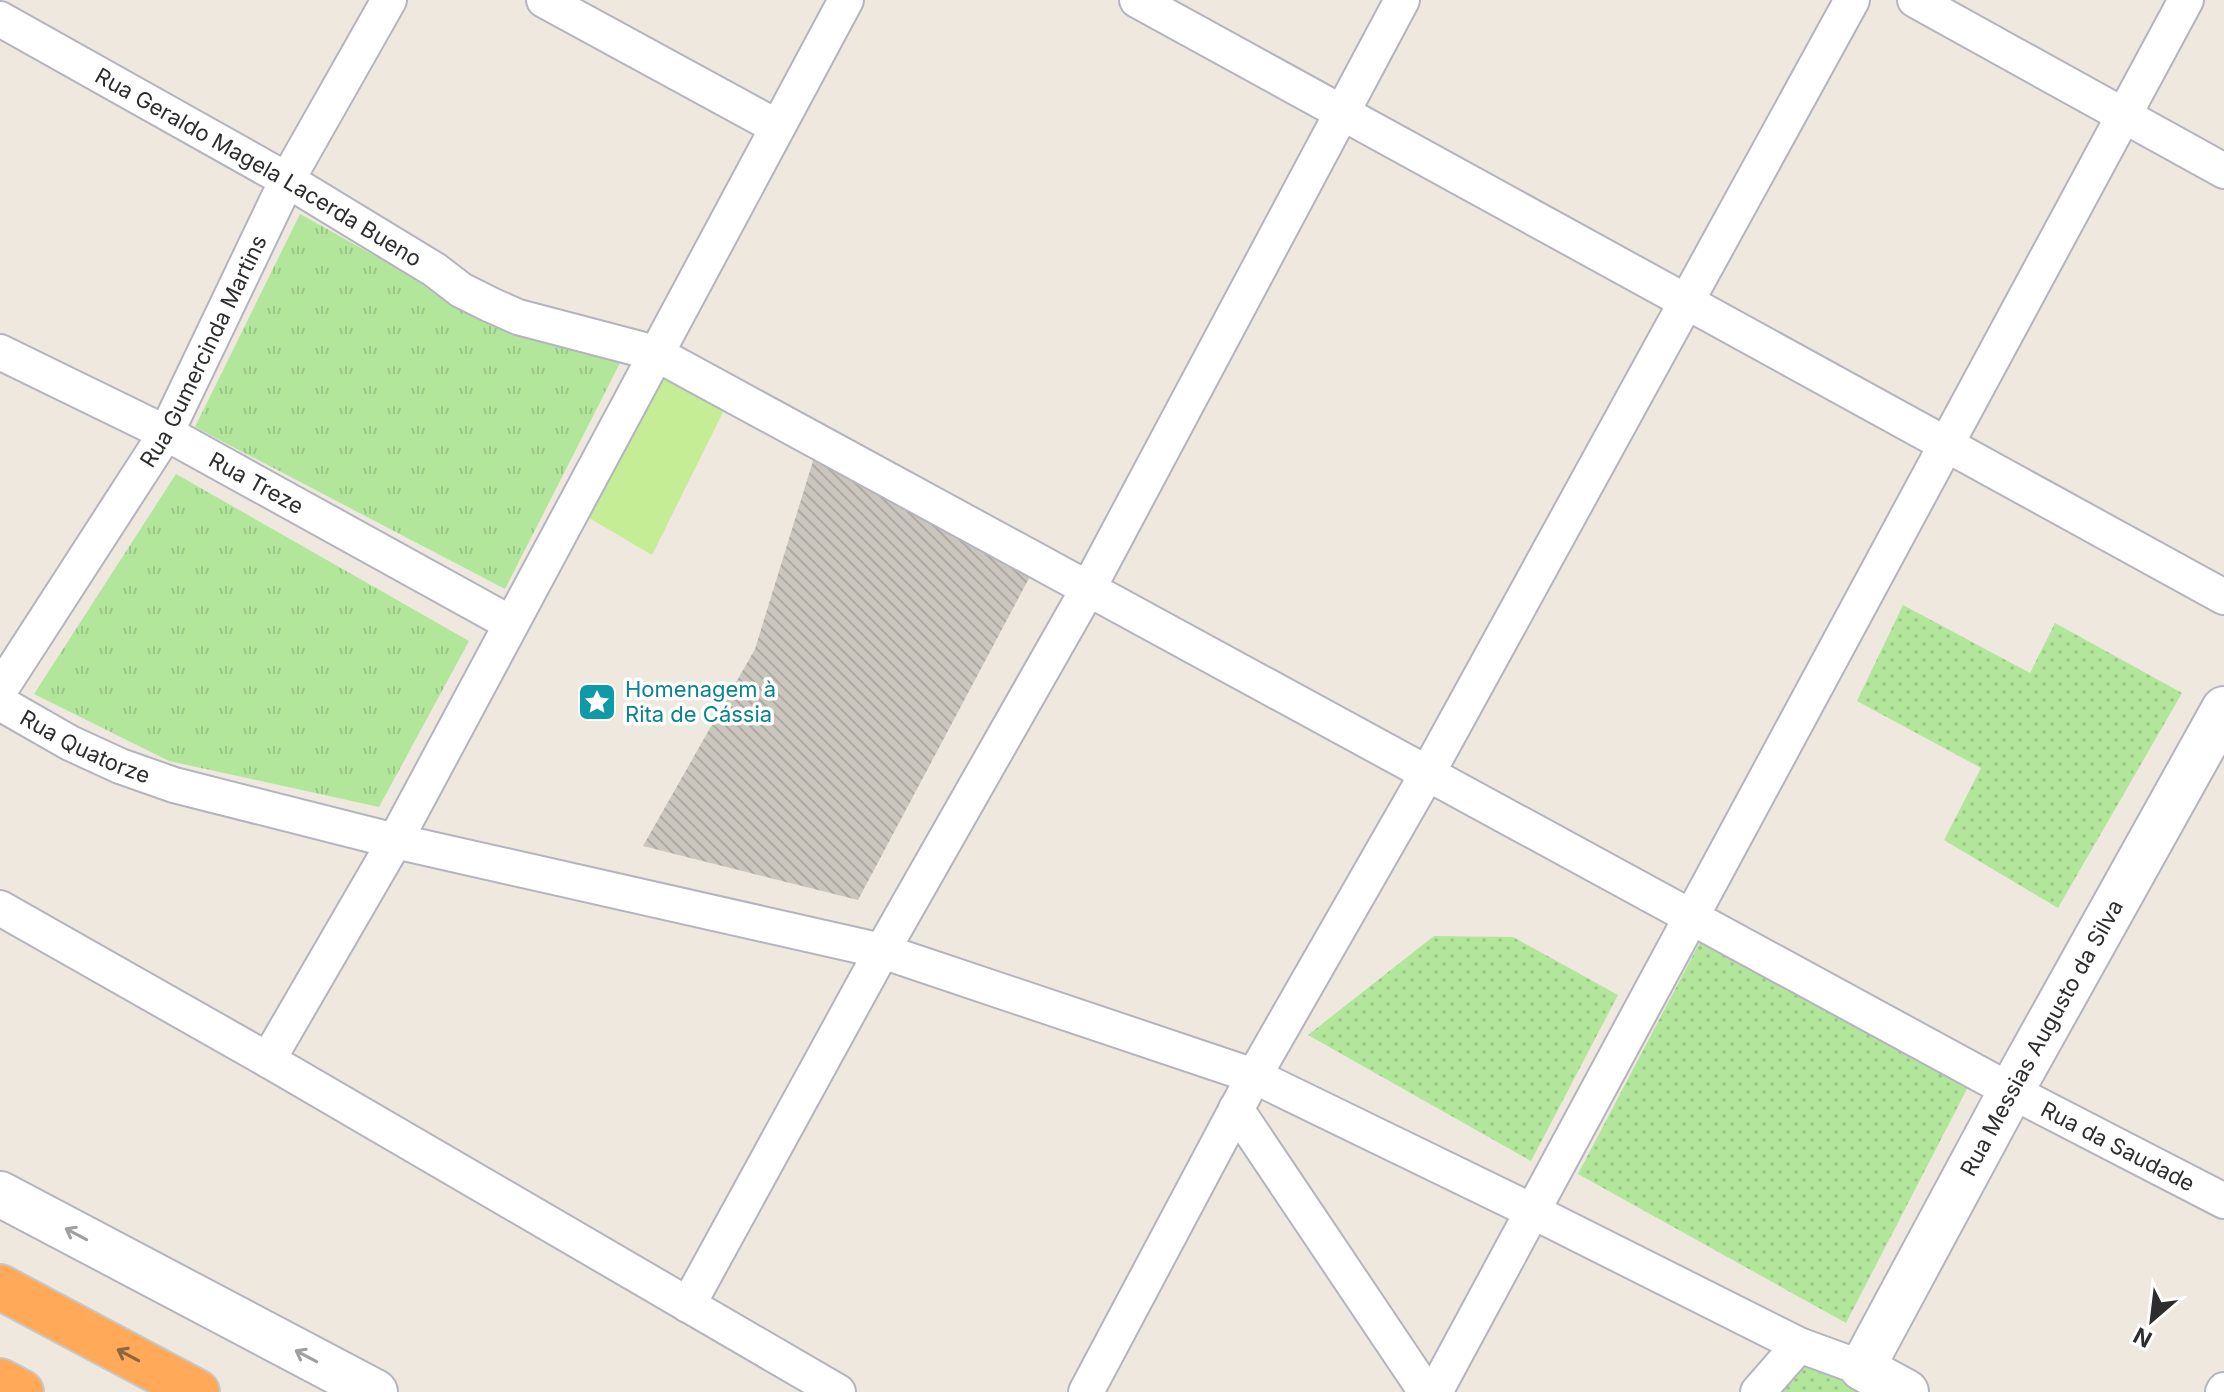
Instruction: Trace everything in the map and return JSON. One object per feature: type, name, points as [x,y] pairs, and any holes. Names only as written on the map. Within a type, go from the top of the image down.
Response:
[{"type":"highway","points":[[0,1287],[197,1392]]},
{"type":"highway","points":[[0,1381],[21,1392]]},
{"type":"street","name":"Rua Gumercinda Martins","points":[[0,690],[166,433],[287,180],[389,0]]},
{"type":"street","points":[[544,0],[777,127]]},
{"type":"street","points":[[268,1060],[395,841],[846,0]]},
{"type":"street","points":[[1137,0],[2224,597]]},
{"type":"street","points":[[688,1305],[882,951],[1088,589],[1402,0]]},
{"type":"street","points":[[1086,1392],[1254,1076],[1427,774],[1852,0]]},
{"type":"street","points":[[1915,0],[2224,171]]},
{"type":"street","points":[[1435,1392],[2186,0]]},
{"type":"street","name":"Rua Geraldo Magela Lacerda Bueno","points":[[0,19],[287,180],[435,270],[461,290],[518,317],[655,353],[1427,774]]},
{"type":"street","name":"Rua Treze","points":[[0,352],[166,433],[510,623]]},
{"type":"street","name":"Rua Quatorze","points":[[0,703],[70,743],[120,766],[174,785],[395,841],[882,951],[1254,1076],[1799,1345],[1862,1368]]},
{"type":"street","name":"Rua Messias Augusto da Silva","points":[[1862,1368],[2011,1091],[2224,709]]},
{"type":"street","name":"Rua da Saudade","points":[[1427,774],[2011,1091],[2224,1201]]},
{"type":"street","points":[[0,908],[268,1060],[838,1392]]},
{"type":"street","points":[[1236,1109],[1426,1392]]},
{"type":"street","points":[[0,1194],[375,1392]]},
{"type":"street","points":[[1758,1392],[1799,1345]]},
{"type":"street","points":[[1862,1368],[1906,1392]]},
{"type":"green space","points":[[300,214],[512,332],[620,363],[505,589],[195,427]]},
{"type":"green space","points":[[661,359],[728,402],[652,555],[579,512]]},
{"type":"green space","points":[[176,474],[469,641],[379,807],[169,761],[34,694]]},
{"type":"green space","points":[[1903,605],[2030,673],[2055,623],[2182,693],[2058,908],[1944,840],[1981,768],[1857,701]]},
{"type":"green space","points":[[1434,936],[1513,937],[1618,995],[1531,1161],[1308,1035]]},
{"type":"green space","points":[[1700,942],[1968,1087],[1846,1323],[1578,1174]]},
{"type":"green space","points":[[1805,1363],[1874,1392],[1781,1392]]},
{"type":"building","points":[[817,448],[1034,569],[858,900],[643,846],[755,649]]},
{"type":"place","name":"Homenagem à Rita de Cássia","points":[[597,702]]}]
